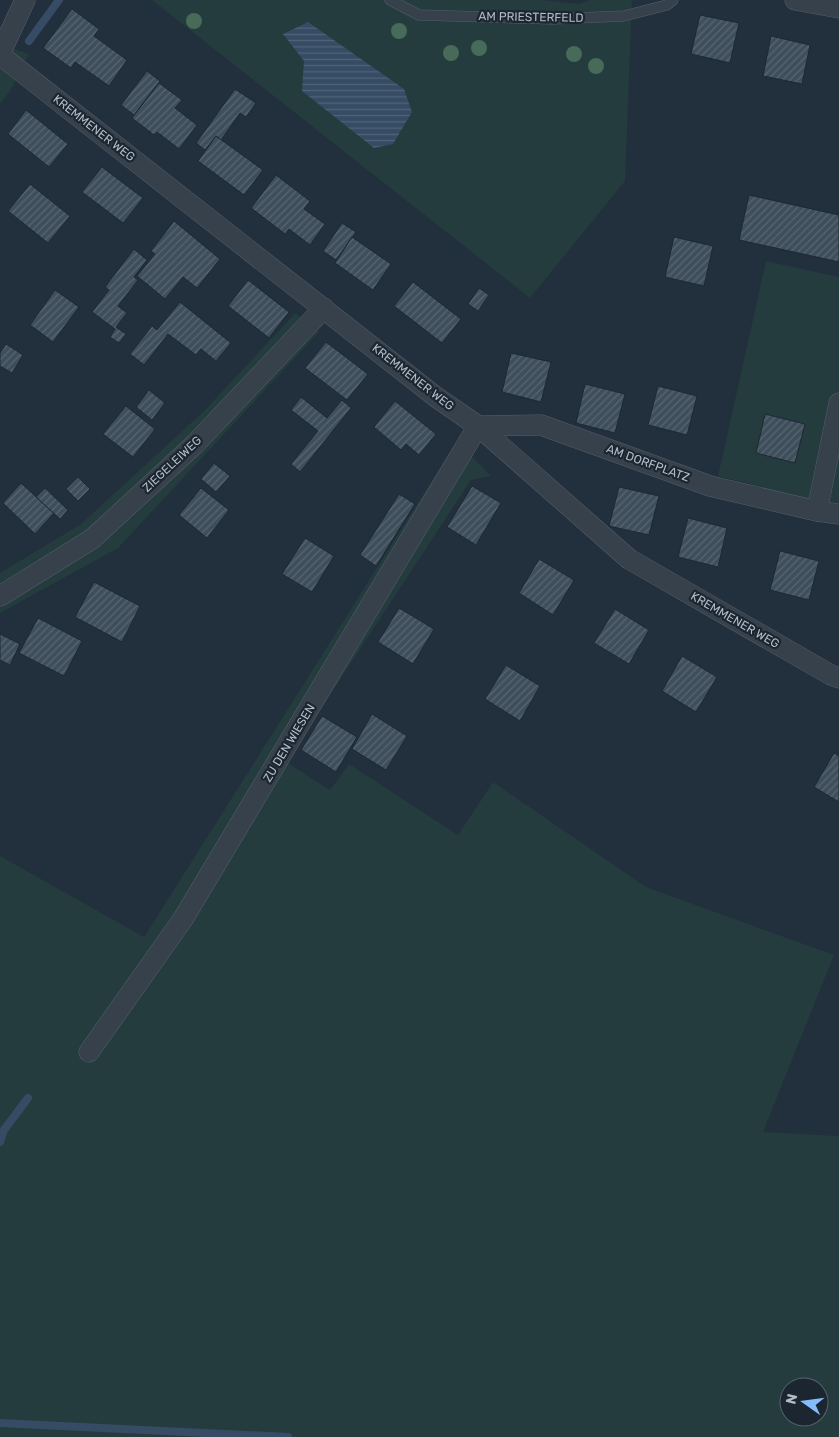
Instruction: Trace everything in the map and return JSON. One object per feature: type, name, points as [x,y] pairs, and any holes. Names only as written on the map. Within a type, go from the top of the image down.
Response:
[{"type":"street","points":[[0,55],[25,0]]},
{"type":"street","points":[[795,0],[839,8]]},
{"type":"street","name":"KREMMENER WEG","points":[[0,55],[436,397],[478,426],[629,559],[839,678]]},
{"type":"street","name":"ZIEGELEIWEG","points":[[0,596],[92,539],[194,445],[324,308]]},
{"type":"street","points":[[817,512],[839,403]]},
{"type":"street","name":"AM DORFPLATZ","points":[[478,426],[542,425],[710,486],[817,512],[839,514]]},
{"type":"street","name":"ZU DEN WIESEN","points":[[89,1052],[183,919],[478,426]]},
{"type":"lane","name":"AM PRIESTERFELD","points":[[390,0],[420,15],[553,19],[624,16],[667,5],[673,0]]},
{"type":"green space","points":[[152,0],[543,0],[579,4],[590,0],[632,0],[625,181],[530,298]]},
{"type":"green space","points":[[0,44],[29,54],[10,91],[0,104]]},
{"type":"green space","points":[[766,261],[839,277],[839,503],[807,498],[718,476]]},
{"type":"green space","points":[[295,313],[319,332],[118,548],[0,613],[0,573],[81,524],[204,411]]},
{"type":"green space","points":[[457,441],[491,476],[471,480],[286,762],[330,790],[349,764],[458,835],[493,782],[646,887],[834,955],[763,1132],[839,1136],[839,1437],[0,1437],[0,856],[144,937]]},
{"type":"water","points":[[308,22],[404,89],[412,112],[393,144],[374,148],[302,91],[304,61],[283,34]]},
{"type":"building","points":[[72,9],[99,29],[94,36],[127,60],[109,86],[75,62],[71,68],[43,48]]},
{"type":"building","points":[[700,15],[739,23],[730,63],[691,54]]},
{"type":"building","points":[[771,36],[810,45],[802,84],[763,76]]},
{"type":"building","points":[[147,71],[160,81],[134,115],[121,105]]},
{"type":"building","points":[[159,83],[182,100],[175,108],[197,125],[179,149],[157,132],[154,135],[132,118]]},
{"type":"building","points":[[235,89],[256,103],[246,117],[240,113],[221,140],[216,136],[205,150],[196,143]]},
{"type":"building","points":[[26,110],[68,144],[49,167],[8,134]]},
{"type":"building","points":[[216,136],[263,170],[244,195],[198,161]]},
{"type":"building","points":[[102,167],[143,198],[123,223],[82,192]]},
{"type":"building","points":[[276,175],[310,201],[304,209],[325,224],[310,245],[289,229],[285,234],[251,208]]},
{"type":"building","points":[[30,184],[70,216],[48,243],[8,211]]},
{"type":"building","points":[[749,195],[839,215],[839,262],[739,240]]},
{"type":"building","points":[[174,221],[220,259],[197,288],[183,277],[165,299],[137,276],[155,254],[151,251]]},
{"type":"building","points":[[342,223],[356,232],[336,260],[323,251]]},
{"type":"building","points":[[352,237],[391,264],[373,290],[335,263]]},
{"type":"building","points":[[674,237],[713,246],[704,286],[665,277]]},
{"type":"building","points":[[134,249],[147,260],[134,277],[138,280],[118,306],[127,313],[116,327],[126,334],[119,343],[110,337],[115,329],[92,312],[109,290],[105,287]]},
{"type":"building","points":[[248,280],[289,312],[269,338],[228,306]]},
{"type":"building","points":[[413,282],[461,319],[442,343],[394,306]]},
{"type":"building","points":[[479,288],[489,295],[478,311],[468,304]]},
{"type":"building","points":[[55,290],[79,307],[53,342],[30,325]]},
{"type":"building","points":[[180,302],[231,343],[216,361],[201,349],[196,355],[168,334],[144,365],[130,354],[152,326],[157,330]]},
{"type":"building","points":[[326,342],[368,374],[347,400],[305,368]]},
{"type":"building","points":[[6,344],[23,355],[12,373],[0,366],[0,353]]},
{"type":"building","points":[[511,353],[551,362],[541,402],[502,392]]},
{"type":"building","points":[[585,384],[625,394],[615,433],[576,423]]},
{"type":"building","points":[[658,386],[697,396],[687,435],[648,425]]},
{"type":"building","points":[[149,390],[165,403],[152,420],[136,407]]},
{"type":"building","points":[[301,397],[327,418],[342,400],[351,408],[300,472],[291,464],[318,431],[291,410]]},
{"type":"building","points":[[395,401],[436,434],[419,455],[406,444],[401,450],[374,427]]},
{"type":"building","points":[[126,406],[155,429],[133,457],[103,434]]},
{"type":"building","points":[[765,414],[805,424],[795,463],[756,453]]},
{"type":"building","points":[[214,463],[230,476],[216,492],[201,479]]},
{"type":"building","points":[[78,477],[90,489],[78,501],[66,489]]},
{"type":"building","points":[[21,483],[54,513],[35,534],[3,503]]},
{"type":"building","points":[[472,486],[501,503],[476,545],[447,527]]},
{"type":"building","points":[[619,487],[659,496],[649,535],[609,526]]},
{"type":"building","points":[[45,488],[68,510],[60,519],[36,497]]},
{"type":"building","points":[[201,488],[229,510],[207,538],[179,515]]},
{"type":"building","points":[[399,494],[415,504],[376,566],[360,555]]},
{"type":"building","points":[[688,518],[727,528],[718,567],[678,557]]},
{"type":"building","points":[[305,538],[334,556],[312,592],[282,574]]},
{"type":"building","points":[[780,551],[819,561],[809,600],[770,590]]},
{"type":"building","points":[[539,559],[574,580],[553,615],[519,593]]},
{"type":"building","points":[[94,582],[140,606],[122,642],[75,617]]},
{"type":"building","points":[[399,608],[434,629],[413,664],[378,642]]},
{"type":"building","points":[[615,609],[649,630],[629,664],[594,643]]},
{"type":"building","points":[[38,618],[82,641],[64,676],[19,653]]},
{"type":"building","points":[[0,634],[20,644],[10,665],[0,660]]},
{"type":"building","points":[[682,656],[717,677],[696,712],[662,691]]},
{"type":"building","points":[[506,665],[540,686],[520,721],[485,699]]},
{"type":"building","points":[[372,714],[407,736],[386,770],[352,749]]},
{"type":"building","points":[[322,716],[357,737],[336,772],[301,750]]},
{"type":"building","points":[[834,753],[839,756],[839,802],[814,787]]},
{"type":"waterway","points":[[29,41],[59,0]]},
{"type":"waterway","points":[[0,1142],[4,1130],[28,1098]]},
{"type":"waterway","points":[[0,1423],[288,1437]]}]
